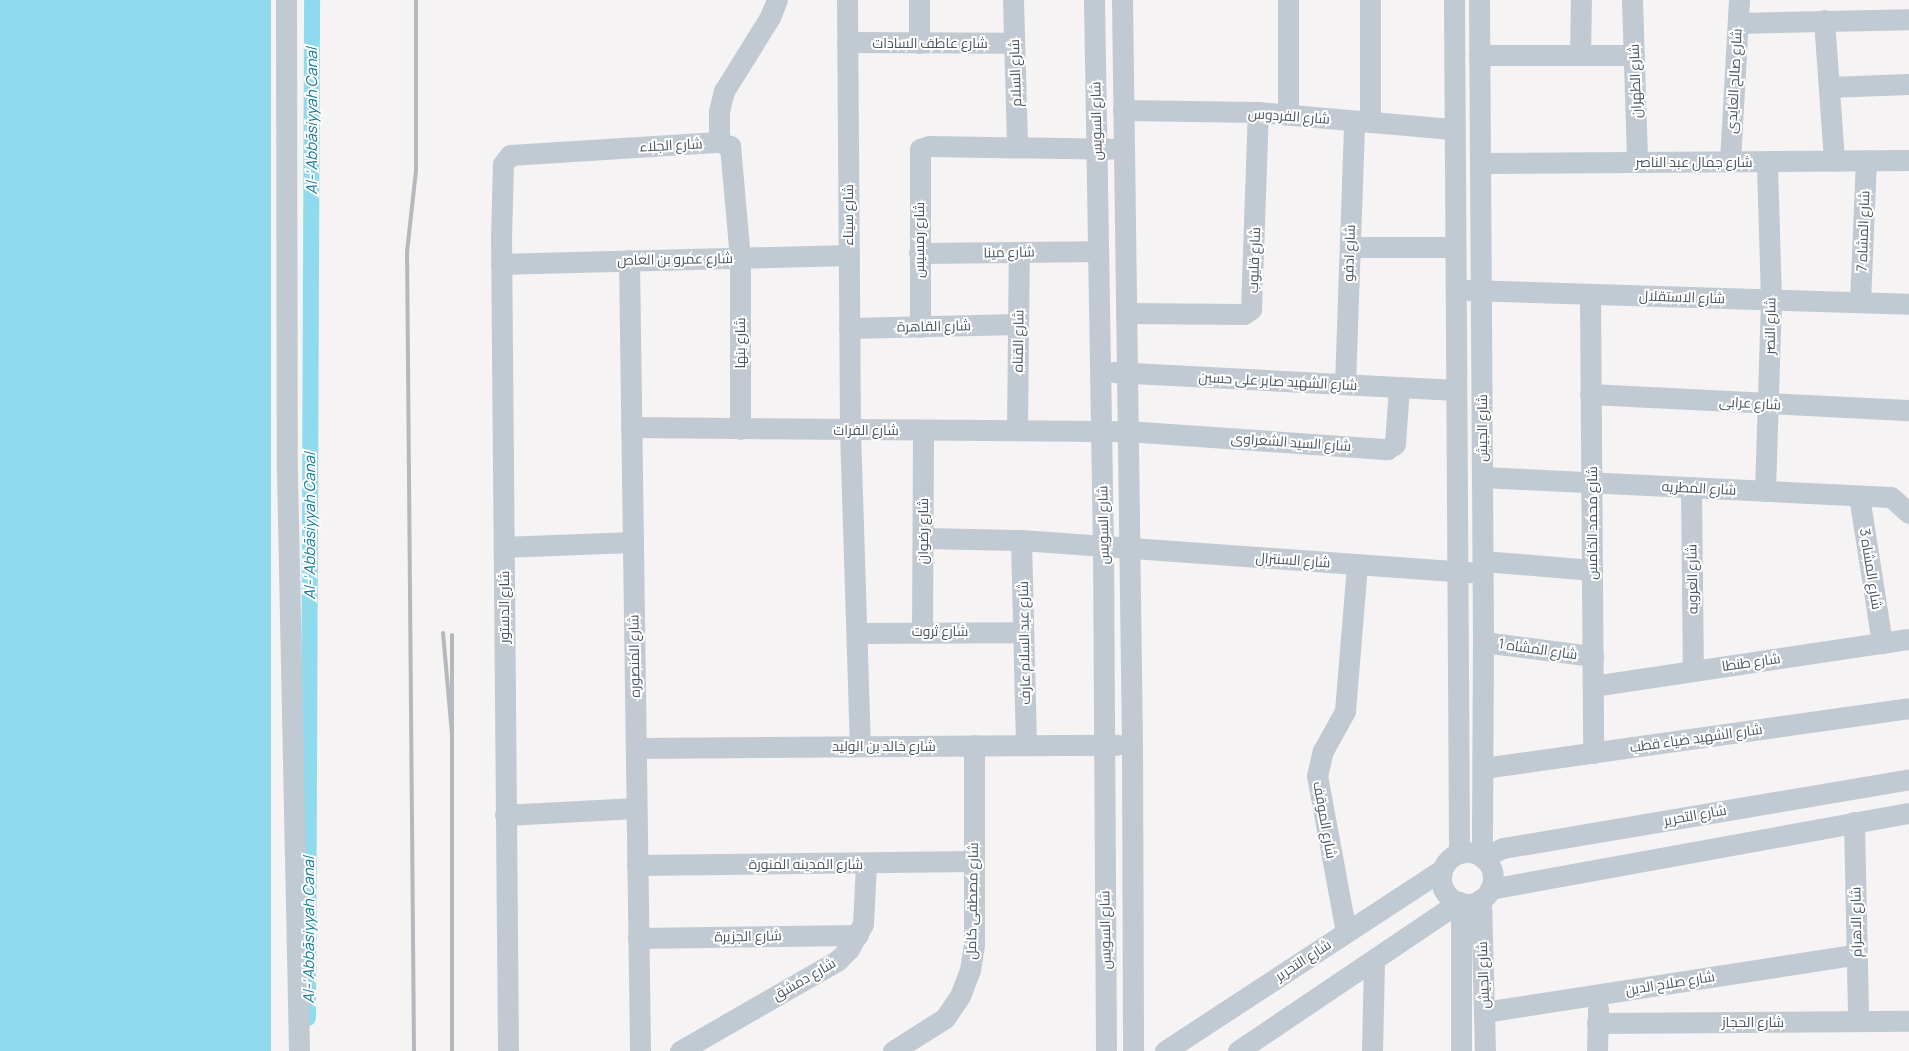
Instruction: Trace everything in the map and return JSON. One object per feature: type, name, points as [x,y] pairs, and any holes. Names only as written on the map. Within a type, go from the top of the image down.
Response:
[{"type":"street","points":[[286,0],[287,472],[299,1051]]},
{"type":"street","points":[[719,142],[720,112],[724,91],[770,18],[776,0]]},
{"type":"street","name":"شارع سيناء","points":[[847,0],[850,430],[860,746]]},
{"type":"street","points":[[919,0],[919,43]]},
{"type":"street","name":"شارع السلام","points":[[1013,0],[1017,146]]},
{"type":"street","name":"شارع السويس","points":[[1094,0],[1103,547],[1106,1051]]},
{"type":"street","name":"شارع السويس","points":[[1122,0],[1132,745],[1133,1051]]},
{"type":"street","points":[[1288,0],[1288,115]]},
{"type":"street","name":"شارع ادفو","points":[[1345,384],[1350,247],[1362,122],[1370,0]]},
{"type":"street","name":"شارع الجيش","points":[[1454,0],[1457,571],[1474,855],[1493,876],[1473,898],[1461,1051]]},
{"type":"street","name":"شارع الجيش","points":[[1474,855],[1483,768],[1478,0]]},
{"type":"street","points":[[1580,55],[1581,0]]},
{"type":"street","name":"شارع الطهران","points":[[1632,0],[1637,162]]},
{"type":"street","name":"شارع صالح العايدى","points":[[1730,161],[1739,0]]},
{"type":"street","points":[[1738,23],[1909,19]]},
{"type":"street","points":[[1824,20],[1834,161]]},
{"type":"street","name":"شارع عاطف السادات","points":[[847,42],[1014,43]]},
{"type":"street","points":[[1479,55],[1634,55]]},
{"type":"street","points":[[1829,87],[1909,84]]},
{"type":"street","points":[[1454,106],[1480,106]]},
{"type":"street","name":"شارع الفردوس","points":[[1123,110],[1258,112],[1454,129]]},
{"type":"street","name":"شارع قليوب","points":[[1126,313],[1244,314],[1251,309],[1258,112]]},
{"type":"street","name":"شارع الجلاء","points":[[503,164],[516,153],[719,142],[730,146],[733,151],[740,258]]},
{"type":"street","name":"شارع رمسيس","points":[[920,327],[918,153],[929,146],[1017,146]]},
{"type":"street","points":[[1017,146],[1124,149]]},
{"type":"street","name":"شارع المشاه 7","points":[[1860,302],[1866,160]]},
{"type":"street","name":"شارع جمال عبد الناصر","points":[[1480,163],[1909,160]]},
{"type":"street","name":"شارع النصر","points":[[1765,491],[1771,300],[1767,162]]},
{"type":"street","name":"شارع الدستور","points":[[503,164],[501,264],[508,1051]]},
{"type":"street","points":[[1350,247],[1455,247]]},
{"type":"street","name":"شارع مينا","points":[[919,253],[1098,251]]},
{"type":"street","name":"شارع القناه","points":[[1017,430],[1019,252]]},
{"type":"street","name":"شارع عمرو بن العاص","points":[[501,264],[848,255]]},
{"type":"street","name":"شارع بنها","points":[[740,258],[740,429]]},
{"type":"street","name":"شارع المنصوره","points":[[629,260],[640,1051]]},
{"type":"street","name":"شارع الاستقلال","points":[[1455,290],[1909,304]]},
{"type":"street","name":"شارع محمد الخامس","points":[[1590,294],[1593,752]]},
{"type":"street","name":"شارع القاهرة","points":[[849,328],[1018,324]]},
{"type":"street","name":"شارع الشهيد صابر على حسين","points":[[1100,371],[1456,390]]},
{"type":"street","name":"شارع السيد الشعراوى","points":[[1127,431],[1390,448],[1396,441],[1399,387]]},
{"type":"street","name":"شارع عرابى","points":[[1590,394],[1909,410]]},
{"type":"street","name":"شارع الفرات","points":[[631,427],[1127,431]]},
{"type":"street","name":"شارع رضوان","points":[[922,631],[924,430]]},
{"type":"street","name":"شارع المطريه","points":[[1482,476],[1893,498],[1909,516]]},
{"type":"street","name":"شارع العروبه","points":[[1691,487],[1693,671]]},
{"type":"street","name":"شارع المشاه 3","points":[[1859,496],[1882,642]]},
{"type":"street","name":"شارع السنترال","points":[[923,538],[1021,540],[1457,571],[1483,567],[1592,570]]},
{"type":"street","name":"شارع عبد السلام عارف","points":[[1021,540],[1026,745]]},
{"type":"street","points":[[504,547],[633,542]]},
{"type":"street","name":"شارع الموقف","points":[[1346,932],[1317,776],[1323,751],[1345,711],[1356,564]]},
{"type":"street","name":"شارع ثروت","points":[[856,633],[922,631],[1023,632]]},
{"type":"street","name":"شارع طنطا","points":[[1593,686],[1909,639]]},
{"type":"street","name":"شارع المشاه 1","points":[[1483,642],[1592,656]]},
{"type":"street","name":"شارع الشهيد ضياء قطب","points":[[1483,768],[1909,708]]},
{"type":"street","name":"شارع خالد بن الوليد","points":[[636,748],[1132,745]]},
{"type":"street","name":"شارع مصطفى كامل","points":[[893,1051],[945,1018],[960,996],[970,970],[974,944],[974,746]]},
{"type":"street","name":"شارع التحرير","points":[[1474,855],[1503,848],[1909,780]]},
{"type":"street","points":[[505,815],[636,808]]},
{"type":"street","points":[[1238,1051],[1264,1044],[1374,961],[1473,898],[1854,822],[1909,813]]},
{"type":"street","name":"شارع الاهرام","points":[[1854,822],[1858,1021]]},
{"type":"street","points":[[1473,898],[1442,886],[1442,870],[1449,859],[1474,855]]},
{"type":"street","name":"شارع المدينه المنورة","points":[[637,865],[866,864],[974,861]]},
{"type":"street","name":"شارع دمشق","points":[[680,1051],[838,960],[858,935],[864,911],[866,864]]},
{"type":"street","name":"شارع التحرير","points":[[1165,1051],[1442,870]]},
{"type":"street","name":"شارع الجيش","points":[[1473,898],[1484,1012],[1485,1051]]},
{"type":"street","name":"شارع الجزيرة","points":[[638,938],[858,935]]},
{"type":"street","name":"شارع صلاح الدين","points":[[1484,1012],[1857,954]]},
{"type":"street","points":[[1372,1051],[1374,961]]},
{"type":"street","points":[[1597,1051],[1598,994]]},
{"type":"street","name":"شارع الحجاز","points":[[1597,1023],[1909,1021]]},
{"type":"water","points":[[0,0],[271,0],[271,1051],[0,1051]]},
{"type":"waterway","name":"Al-ʿAbbāsiyyah Canal","points":[[308,1018],[312,0]]},
{"type":"railway","points":[[414,1051],[407,252],[416,170],[416,0]]},
{"type":"railway","points":[[443,633],[452,733],[452,635]]},
{"type":"railway","points":[[452,733],[452,1051]]}]
